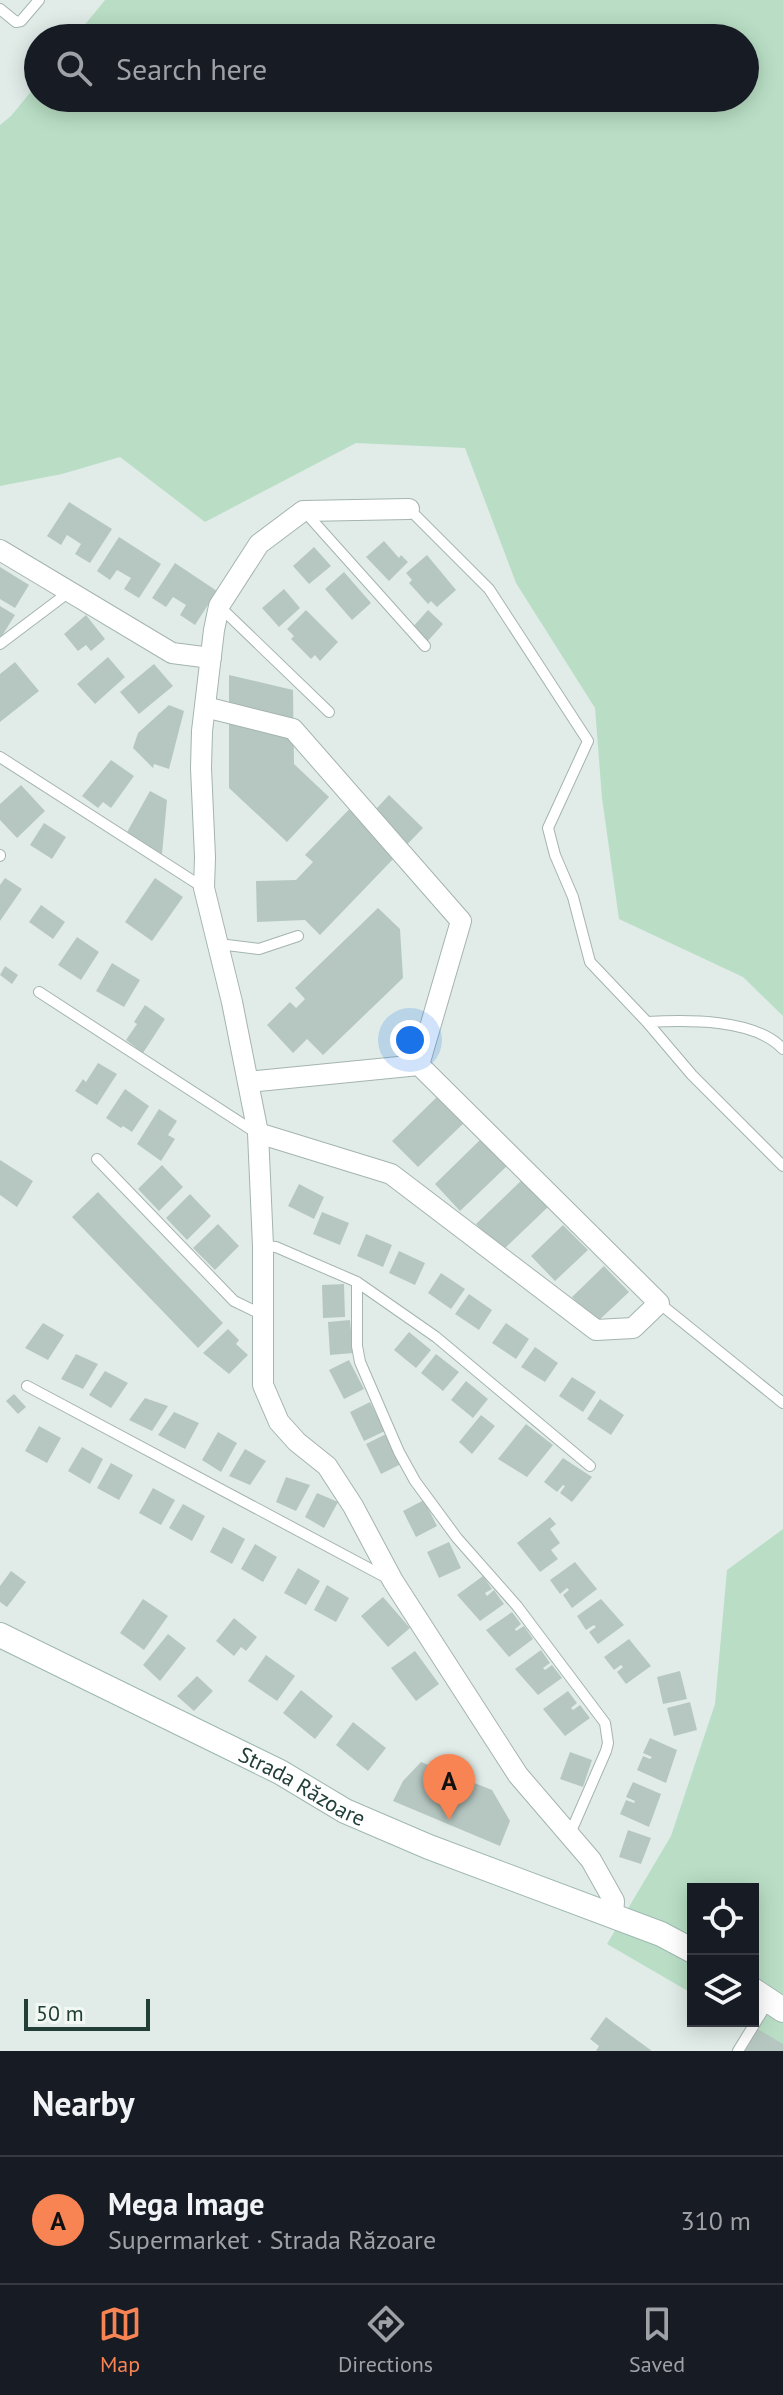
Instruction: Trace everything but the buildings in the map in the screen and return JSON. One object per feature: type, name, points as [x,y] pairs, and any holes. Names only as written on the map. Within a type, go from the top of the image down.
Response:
[{"type":"street","points":[[409,509],[303,511],[259,544],[219,606],[205,707],[201,768],[204,888],[219,944],[258,1133],[263,1246],[263,1385],[279,1422],[297,1442],[327,1466],[375,1543],[393,1581],[518,1775],[591,1860],[614,1901],[613,1916]]},
{"type":"street","points":[[0,550],[172,653],[211,658]]},
{"type":"street","points":[[205,707],[293,729],[461,921],[419,1065]]},
{"type":"street","points":[[248,1082],[419,1065]]},
{"type":"street","points":[[258,1133],[391,1174],[596,1330],[633,1328],[659,1303],[419,1065]]},
{"type":"street","name":"Strada Răzoare","points":[[0,1635],[280,1772],[345,1811],[429,1847],[661,1934],[687,1948]]},
{"type":"lane","points":[[0,9],[16,22],[21,21],[39,0]]},
{"type":"lane","points":[[409,509],[489,589],[588,741],[548,828],[555,855],[573,897],[590,962],[692,1075],[783,1166]]},
{"type":"lane","points":[[303,511],[425,646]]},
{"type":"lane","points":[[0,644],[69,592]]},
{"type":"lane","points":[[219,606],[329,712]]},
{"type":"lane","points":[[0,757],[204,888]]},
{"type":"lane","points":[[219,944],[259,949],[298,936]]},
{"type":"lane","points":[[39,992],[258,1133]]},
{"type":"lane","points":[[647,1022],[691,1019],[748,1029],[776,1042],[783,1049]]},
{"type":"lane","points":[[97,1159],[234,1301],[264,1316]]},
{"type":"lane","points":[[263,1246],[276,1247],[357,1282],[436,1337],[590,1466]]},
{"type":"lane","points":[[357,1282],[360,1362],[415,1481],[457,1538],[525,1617],[605,1723],[606,1751],[569,1837]]},
{"type":"lane","points":[[659,1303],[783,1403]]},
{"type":"lane","points":[[27,1386],[393,1581]]},
{"type":"lane","points":[[738,2051],[768,2000]]},
{"type":"green space","points":[[105,0],[783,0],[783,1016],[743,977],[619,919],[602,798],[595,708],[516,583],[465,448],[356,443],[205,522],[120,457],[62,474],[0,486],[0,125],[24,100],[24,112],[759,112],[759,24],[85,24]]},
{"type":"green space","points":[[783,1529],[783,2045],[752,2027],[759,2027],[759,1883],[687,1883],[687,1991],[607,1944],[671,1836],[715,1704],[727,1570]]},
{"type":"place","name":"Mega Image","points":[[449,1820]]}]
